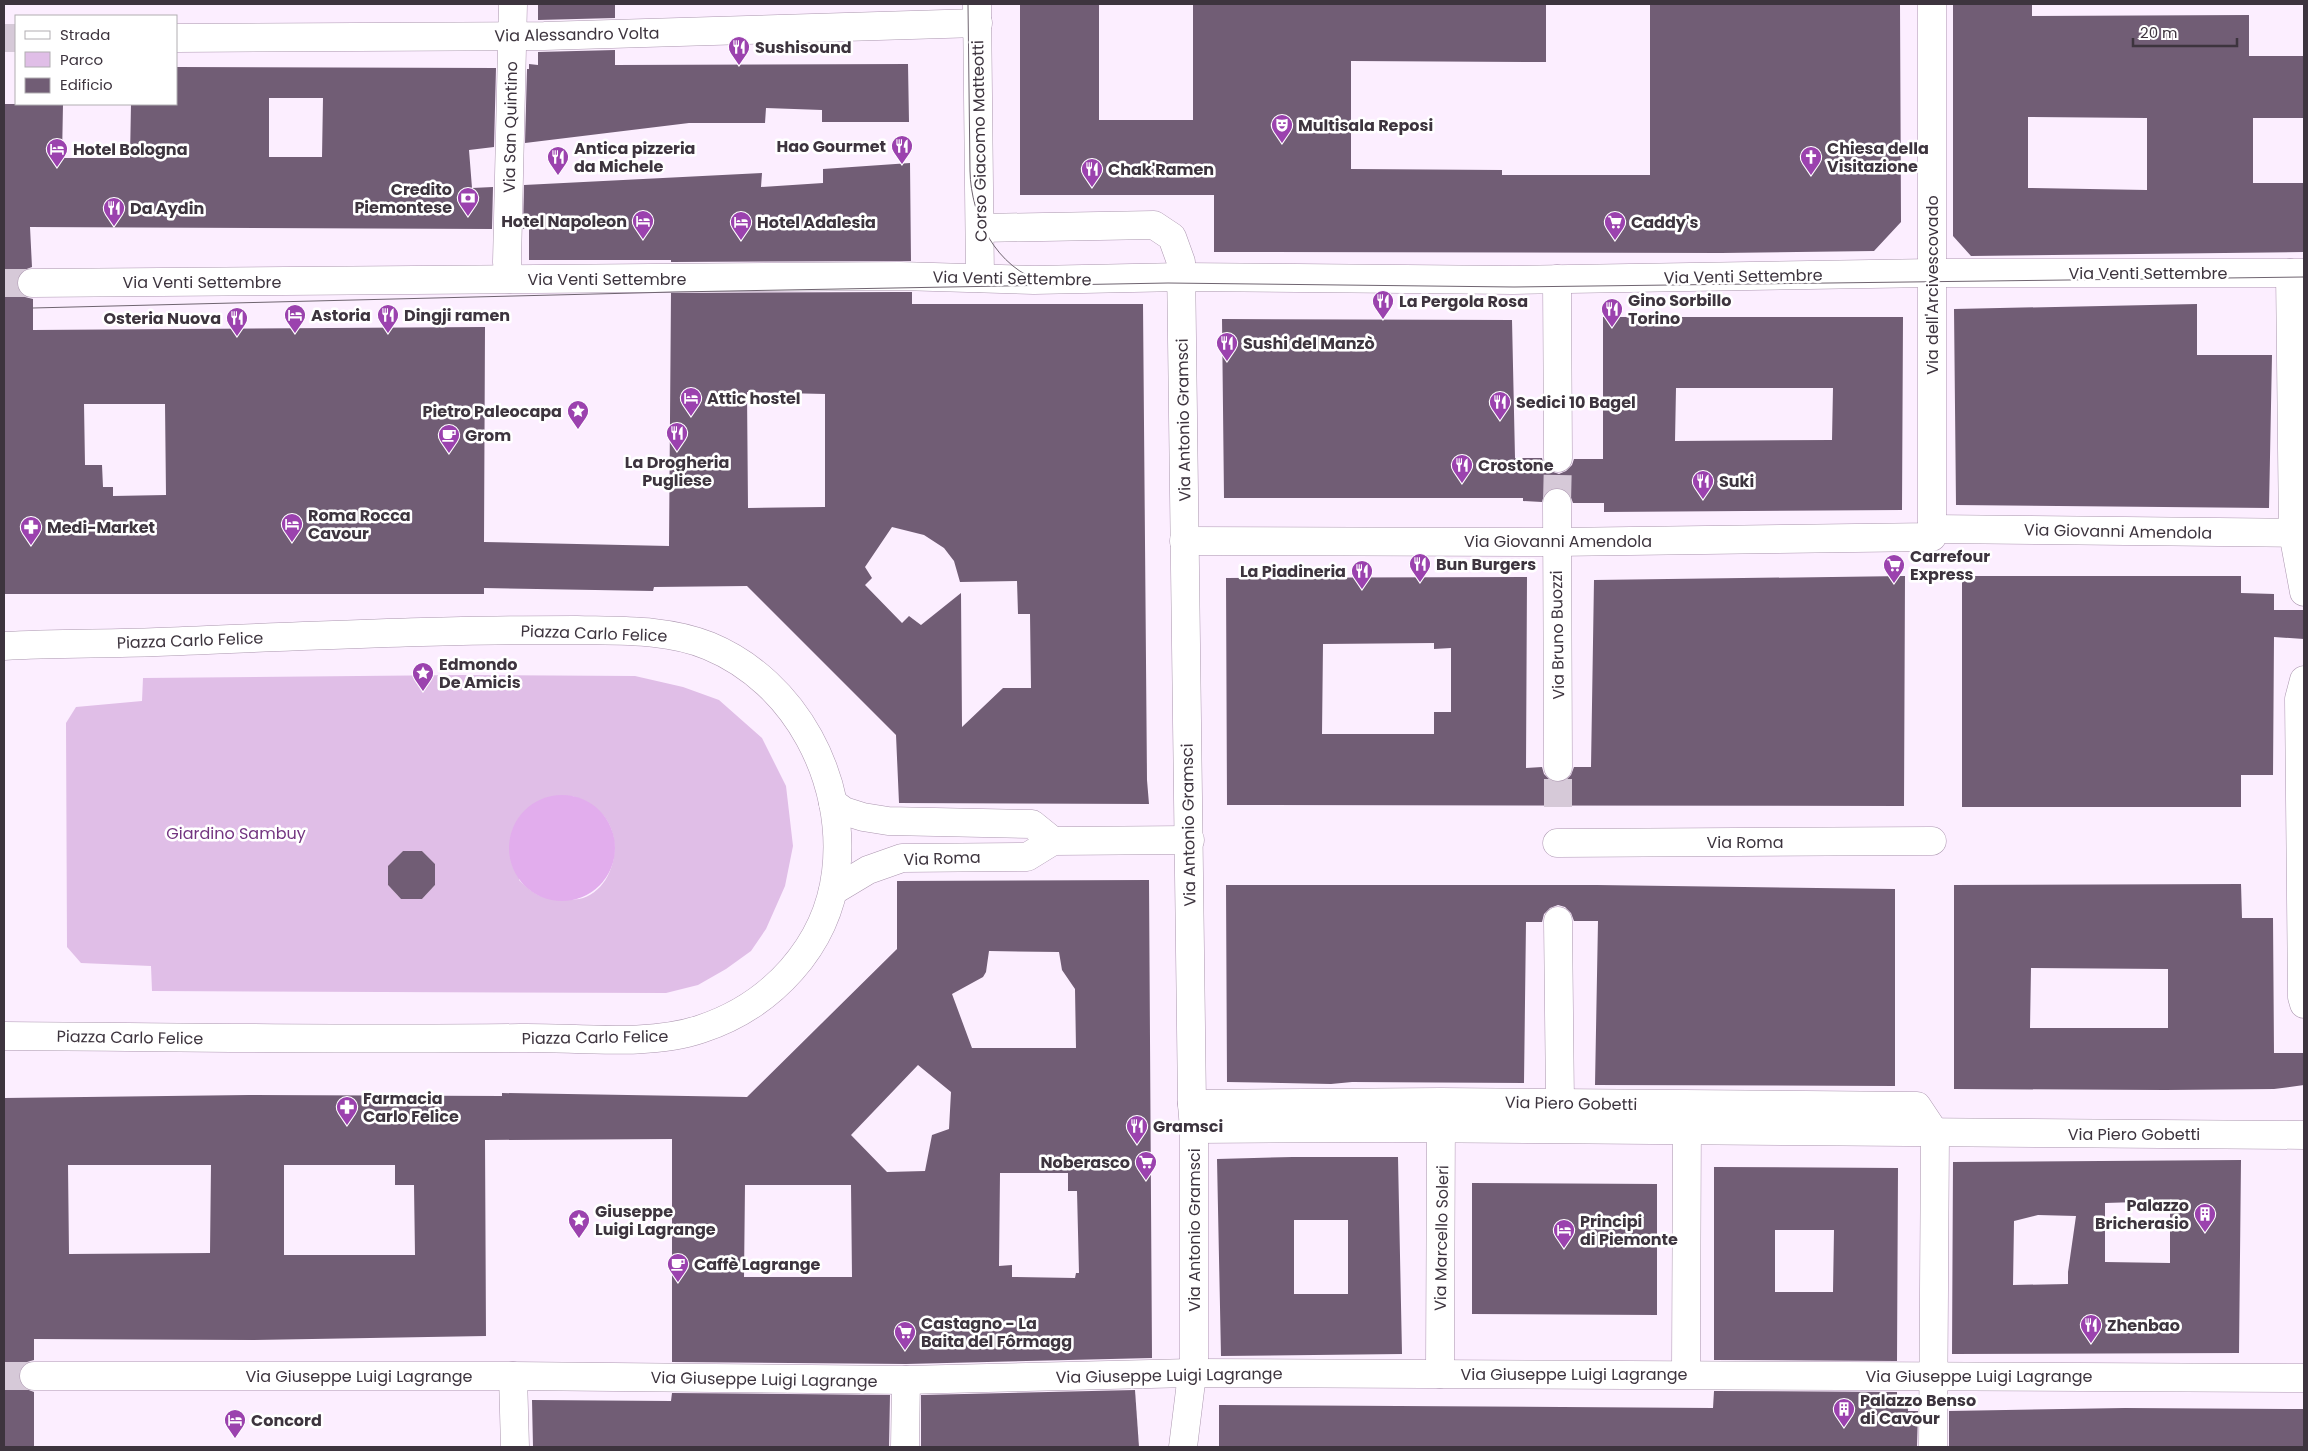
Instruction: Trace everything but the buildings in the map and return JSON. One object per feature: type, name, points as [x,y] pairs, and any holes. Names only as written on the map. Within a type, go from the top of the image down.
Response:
[{"type":"street","name":"Via San Quintino","points":[[508,280],[513,4]]},
{"type":"street","name":"Via dell'Arcivescovado","points":[[1932,4],[1932,533]]},
{"type":"street","name":"Via Alessandro Volta","points":[[178,38],[512,36],[978,13]]},
{"type":"street","name":"Corso Giacomo Matteotti","points":[[978,13],[980,278]]},
{"type":"street","points":[[980,228],[1154,225],[1172,237],[1179,253],[1182,277]]},
{"type":"street","name":"Via Venti Settembre","points":[[32,283],[900,276],[1034,280],[1182,277],[1557,279],[1932,273],[2297,273]]},
{"type":"street","points":[[2297,273],[2298,533],[2304,592]]},
{"type":"street","name":"Via Antonio Gramsci","points":[[1182,277],[1184,540],[1190,840],[1194,1358],[1183,1447]]},
{"type":"street","points":[[1557,279],[1558,458]]},
{"type":"street","name":"Via Bruno Buozzi","points":[[1557,503],[1558,767]]},
{"type":"street","name":"Via Giovanni Amendola","points":[[1184,540],[1556,542],[1932,533],[2298,533]]},
{"type":"street","name":"Piazza Carlo Felice","points":[[4,646],[529,630],[606,630],[679,637],[708,646],[735,660],[764,682],[791,709],[818,753],[833,803],[838,840],[834,891],[823,922],[813,941],[788,974],[772,990],[738,1014],[718,1023],[672,1036],[417,1039],[4,1036]]},
{"type":"street","points":[[4,637],[34,644]]},
{"type":"street","points":[[2302,692],[2302,997],[2304,1004]]},
{"type":"street","name":"Via Roma","points":[[833,803],[850,813],[888,821],[1032,824],[1053,841],[1026,857],[902,858],[868,870],[834,891]]},
{"type":"street","points":[[1053,841],[1190,840]]},
{"type":"street","name":"Via Roma","points":[[1557,843],[1932,842]]},
{"type":"street","points":[[1558,922],[1560,1103]]},
{"type":"street","name":"Via Piero Gobetti","points":[[1193,1117],[1441,1115],[1560,1103],[1687,1118],[1917,1106],[1934,1133],[2304,1135]]},
{"type":"street","points":[[1441,1115],[1687,1118],[1686,1374]]},
{"type":"street","name":"Via Marcello Soleri","points":[[1440,1374],[1441,1115]]},
{"type":"street","points":[[1933,1447],[1934,1133]]},
{"type":"street","name":"Via Giuseppe Luigi Lagrange","points":[[34,1376],[514,1376],[906,1380],[1191,1373],[2304,1378]]},
{"type":"street","points":[[514,1376],[515,1447]]},
{"type":"street","points":[[905,1447],[906,1380]]},
{"type":"green space","name":"Giardino Sambuy","points":[[463,675],[635,676],[683,687],[719,700],[762,738],[786,786],[793,846],[785,886],[766,929],[751,951],[726,969],[698,985],[666,993],[152,991],[151,966],[81,963],[67,947],[66,723],[76,707],[142,701],[143,678]],"holes":[[[572,796],[594,807],[609,823],[615,849],[613,862],[601,886],[591,894],[579,899],[544,897],[534,893],[519,880]],[[403,851],[422,851],[435,864],[435,885],[422,899],[401,899],[388,885],[388,867]]]},
{"type":"shaded area","points":[[562,795],[582,799],[599,811],[611,828],[615,848],[611,868],[599,885],[582,897],[562,901],[542,897],[525,885],[513,868],[509,848],[513,828],[525,811],[542,799]]},
{"type":"tunnel","points":[[4,38],[15,38]]},
{"type":"tunnel","points":[[4,283],[32,283]]},
{"type":"tunnel","points":[[1557,503],[1558,458]]},
{"type":"tunnel","points":[[1558,767],[1558,807]]},
{"type":"tunnel","points":[[4,1376],[34,1376]]},
{"type":"tram line","points":[[968,4],[970,171],[975,206],[981,223],[1000,253],[1026,275],[1043,282]]},
{"type":"tram line","points":[[33,308],[675,292],[1168,283],[1514,287],[2304,277]]},
{"type":"place","name":"Sushisound","points":[[739,66]]},
{"type":"place","name":"Multisala Reposi","points":[[1282,144]]},
{"type":"place","name":"Hao Gourmet","points":[[902,165]]},
{"type":"place","name":"Hotel Bologna","points":[[57,168]]},
{"type":"place","name":"Antica pizzeria da Michele","points":[[558,176]]},
{"type":"place","name":"Chiesa della Visitazione","points":[[1811,176]]},
{"type":"place","name":"Chak'Ramen","points":[[1092,188]]},
{"type":"place","name":"Credito Piemontese","points":[[468,217]]},
{"type":"place","name":"Da Aydin","points":[[114,227]]},
{"type":"place","name":"Hotel Napoleon","points":[[643,240]]},
{"type":"place","name":"Hotel Adalesia","points":[[741,241]]},
{"type":"place","name":"Caddy's","points":[[1615,241]]},
{"type":"place","name":"La Pergola Rosa","points":[[1383,320]]},
{"type":"place","name":"Gino Sorbillo Torino","points":[[1612,328]]},
{"type":"place","name":"Astoria","points":[[295,334]]},
{"type":"place","name":"Dingji ramen","points":[[388,334]]},
{"type":"place","name":"Osteria Nuova","points":[[237,337]]},
{"type":"place","name":"Sushi del Manzò","points":[[1227,362]]},
{"type":"place","name":"Attic hostel","points":[[691,417]]},
{"type":"place","name":"Sedici 10 Bagel","points":[[1500,421]]},
{"type":"place","name":"Pietro Paleocapa","points":[[578,430]]},
{"type":"place","name":"La Drogheria Pugliese","points":[[677,452]]},
{"type":"place","name":"Grom","points":[[449,454]]},
{"type":"place","name":"Crostone","points":[[1462,484]]},
{"type":"place","name":"Suki","points":[[1703,500]]},
{"type":"place","name":"Roma Rocca Cavour","points":[[292,543]]},
{"type":"place","name":"Medi-Market","points":[[31,546]]},
{"type":"place","name":"Bun Burgers","points":[[1420,583]]},
{"type":"place","name":"Carrefour Express","points":[[1894,584]]},
{"type":"place","name":"La Piadineria","points":[[1362,590]]},
{"type":"place","name":"Edmondo De Amicis","points":[[423,692]]},
{"type":"place","name":"Farmacia Carlo Felice","points":[[347,1126]]},
{"type":"place","name":"Gramsci","points":[[1137,1145]]},
{"type":"place","name":"Noberasco","points":[[1146,1181]]},
{"type":"place","name":"Palazzo Bricherasio","points":[[2205,1233]]},
{"type":"place","name":"Giuseppe Luigi Lagrange","points":[[579,1239]]},
{"type":"place","name":"Principi di Piemonte","points":[[1564,1249]]},
{"type":"place","name":"Caffè Lagrange","points":[[678,1283]]},
{"type":"place","name":"Zhenbao","points":[[2091,1344]]},
{"type":"place","name":"Castagno - La Baita del Fôrmagg","points":[[905,1351]]},
{"type":"place","name":"Palazzo Benso di Cavour","points":[[1844,1428]]},
{"type":"place","name":"Concord","points":[[235,1439]]}]
